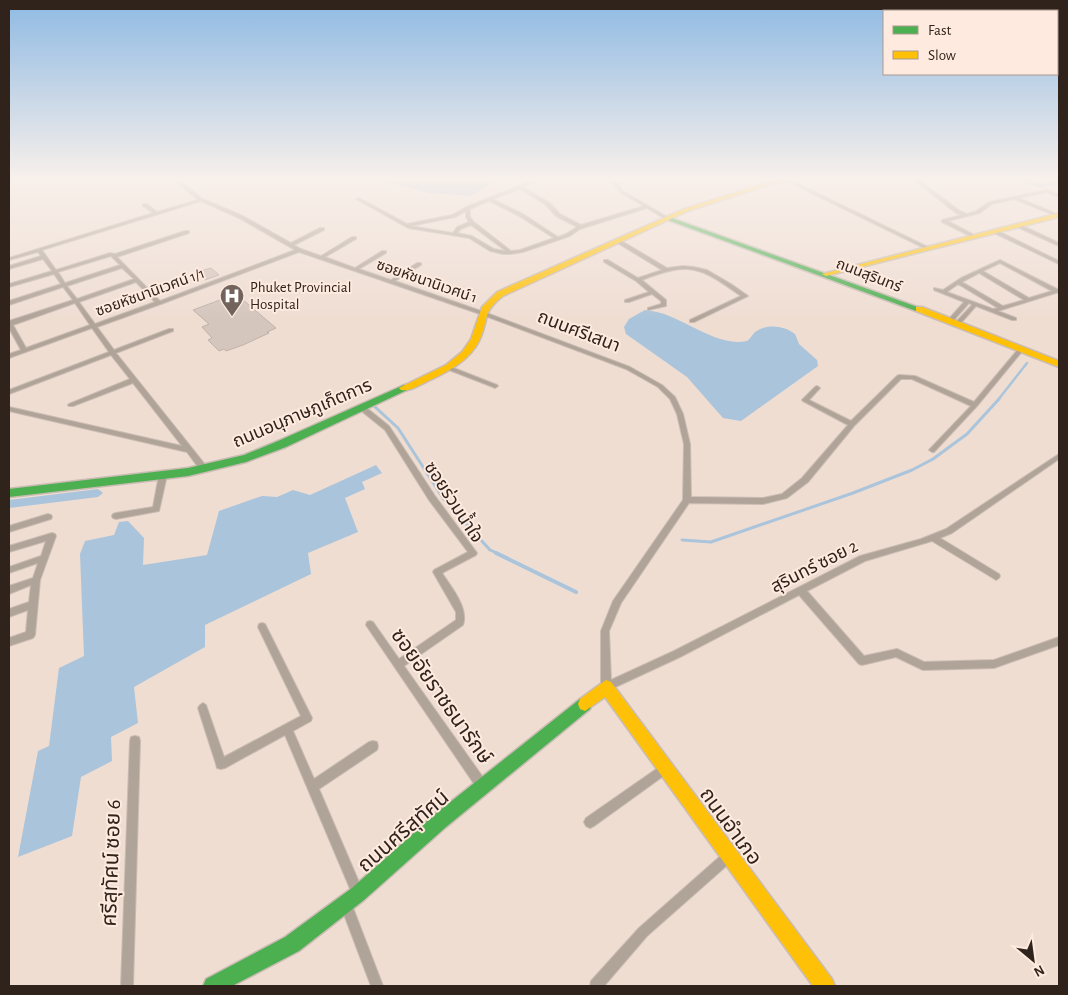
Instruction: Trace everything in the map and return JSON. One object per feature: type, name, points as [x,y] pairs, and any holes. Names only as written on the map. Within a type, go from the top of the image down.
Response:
[{"type":"street","points":[[9,259],[116,226]]},
{"type":"street","name":"ซอยหัชนานิเวศน์ 1","points":[[258,226],[299,250],[482,313]]},
{"type":"street","points":[[409,226],[425,231],[455,233],[470,237],[498,253],[510,253],[558,238],[581,227]]},
{"type":"street","points":[[455,233],[463,226]]},
{"type":"street","points":[[476,226],[510,253]]},
{"type":"street","points":[[539,226],[558,238]]},
{"type":"street","points":[[482,313],[488,303],[500,294],[650,226]]},
{"type":"street","points":[[641,231],[671,226]]},
{"type":"street","points":[[679,226],[695,228]]},
{"type":"street","name":"ถนนสุรินทร์","points":[[691,226],[826,274],[1022,348],[1059,364]]},
{"type":"street","points":[[883,226],[928,248]]},
{"type":"street","points":[[955,226],[974,236]]},
{"type":"street","points":[[826,274],[1017,226]]},
{"type":"street","points":[[1020,226],[1059,245]]},
{"type":"street","points":[[291,245],[322,229]]},
{"type":"street","points":[[994,231],[1059,262]]},
{"type":"street","points":[[9,286],[187,232]]},
{"type":"street","points":[[322,258],[354,238]]},
{"type":"street","points":[[618,241],[665,269]]},
{"type":"street","points":[[39,250],[113,353],[204,469]]},
{"type":"street","name":"ซอยหัชนานิเวศน์ 1/1","points":[[9,356],[159,303],[299,250]]},
{"type":"street","points":[[356,270],[384,252]]},
{"type":"street","points":[[113,255],[159,303]]},
{"type":"street","points":[[9,268],[44,257]]},
{"type":"street","points":[[606,261],[638,280],[664,302],[664,305],[650,309]]},
{"type":"street","points":[[943,292],[958,282],[1000,261],[1057,291]]},
{"type":"street","points":[[391,282],[419,264]]},
{"type":"street","points":[[9,303],[123,266]]},
{"type":"street","points":[[638,280],[665,269],[696,267],[726,283],[745,296],[692,321]]},
{"type":"street","points":[[979,271],[1029,300]]},
{"type":"street","points":[[24,350],[9,324],[137,280]]},
{"type":"street","points":[[958,282],[1004,308]]},
{"type":"street","points":[[936,289],[1014,319]]},
{"type":"street","points":[[993,311],[1057,291]]},
{"type":"street","points":[[627,301],[653,292]]},
{"type":"street","points":[[954,322],[968,301]]},
{"type":"street","points":[[954,322],[975,304]]},
{"type":"street","name":"ถนนอนุภาษภูเก็ตการ","points":[[9,493],[204,469],[264,451],[446,367],[470,349],[479,332],[482,313]]},
{"type":"street","name":"ถนนศรีเสนา","points":[[482,313],[628,368],[660,386],[673,398],[680,414],[687,444],[687,500]]},
{"type":"street","points":[[9,392],[171,330]]},
{"type":"street","points":[[932,450],[975,406],[1022,348]]},
{"type":"street","points":[[446,367],[495,386]]},
{"type":"street","points":[[606,687],[605,631],[617,601],[687,500],[763,501],[784,496],[805,480],[852,424],[899,377],[913,377],[975,406]]},
{"type":"street","points":[[71,405],[134,380]]},
{"type":"street","points":[[817,388],[806,400],[852,424]]},
{"type":"street","name":"ซอยร่วมน้ำใจ","points":[[361,407],[386,428],[432,498],[473,553],[438,572],[460,610],[460,622],[398,665]]},
{"type":"street","points":[[9,409],[189,450]]},
{"type":"street","name":"สุรินทร์ ซอย 2","points":[[606,687],[677,654],[863,558],[933,538],[949,531],[1059,456]]},
{"type":"street","points":[[116,516],[156,509],[163,475]]},
{"type":"street","points":[[9,529],[48,517]]},
{"type":"street","points":[[9,549],[52,536],[36,580],[30,635],[9,642]]},
{"type":"street","points":[[933,538],[996,576]]},
{"type":"street","points":[[9,570],[44,558]]},
{"type":"street","points":[[9,590],[36,580]]},
{"type":"street","points":[[801,591],[862,662],[897,653],[923,666],[994,664],[1059,641]]},
{"type":"street","points":[[9,613],[34,604]]},
{"type":"street","name":"ซอยอัยราชธนารักษ์","points":[[370,626],[483,787]]},
{"type":"street","points":[[203,708],[220,764],[288,730],[307,718],[262,627]]},
{"type":"street","name":"ถนนอำเภอ","points":[[606,687],[825,986]]},
{"type":"street","name":"ถนนศรีสุทัศน์","points":[[213,986],[292,944],[358,894],[440,821],[606,687]]},
{"type":"street","points":[[288,730],[358,894]]},
{"type":"street","name":"ศรีสุทัศน์ ซอย 6","points":[[127,986],[135,741]]},
{"type":"street","points":[[312,787],[373,746]]},
{"type":"street","points":[[590,822],[665,768]]},
{"type":"street","points":[[596,986],[643,932],[730,856]]},
{"type":"street","points":[[346,903],[378,986]]},
{"type":"water","points":[[645,310],[658,312],[709,335],[734,342],[747,341],[755,332],[765,327],[781,327],[795,334],[799,344],[817,360],[818,366],[741,421],[723,418],[687,377],[626,334],[624,327],[629,319]]},
{"type":"water","points":[[376,465],[382,473],[362,482],[365,489],[345,498],[358,532],[308,553],[311,574],[205,625],[205,647],[134,687],[138,723],[111,737],[112,761],[81,777],[72,836],[18,857],[38,751],[49,746],[59,668],[84,656],[80,554],[85,541],[114,535],[119,522],[128,521],[144,538],[143,565],[207,555],[219,511],[262,496],[277,497],[293,490],[310,495]]},
{"type":"building","points":[[211,268],[219,275],[205,280],[197,272]]},
{"type":"building","name":"Phuket Provincial Hospital","points":[[236,294],[276,328],[243,345],[226,351],[224,349],[219,351],[208,340],[212,338],[202,327],[209,324],[193,310]]},
{"type":"waterway","points":[[998,400],[1027,363]]},
{"type":"waterway","points":[[682,540],[711,542],[853,493],[912,470],[933,459],[967,434],[999,399]]},
{"type":"waterway","points":[[374,406],[398,428],[443,498],[490,550],[499,554]]},
{"type":"waterway","points":[[9,504],[98,493]]},
{"type":"waterway","points":[[496,553],[576,592]]},
{"type":"traffic: fast","points":[[690,226],[919,309]]},
{"type":"traffic: fast","points":[[9,493],[188,472],[246,458],[282,444],[404,388]]},
{"type":"traffic: fast","points":[[213,986],[292,944],[358,894],[440,821],[585,704]]},
{"type":"traffic: slow","points":[[404,388],[440,372],[458,361],[471,347],[478,332],[482,313],[491,301],[500,294],[650,226]]},
{"type":"traffic: slow","points":[[826,274],[1014,226]]},
{"type":"traffic: slow","points":[[919,309],[1059,364]]},
{"type":"traffic: slow","points":[[585,704],[606,687],[825,986]]},
{"type":"place","name":"Phuket Provincial Hospital","points":[[232,317]]}]
